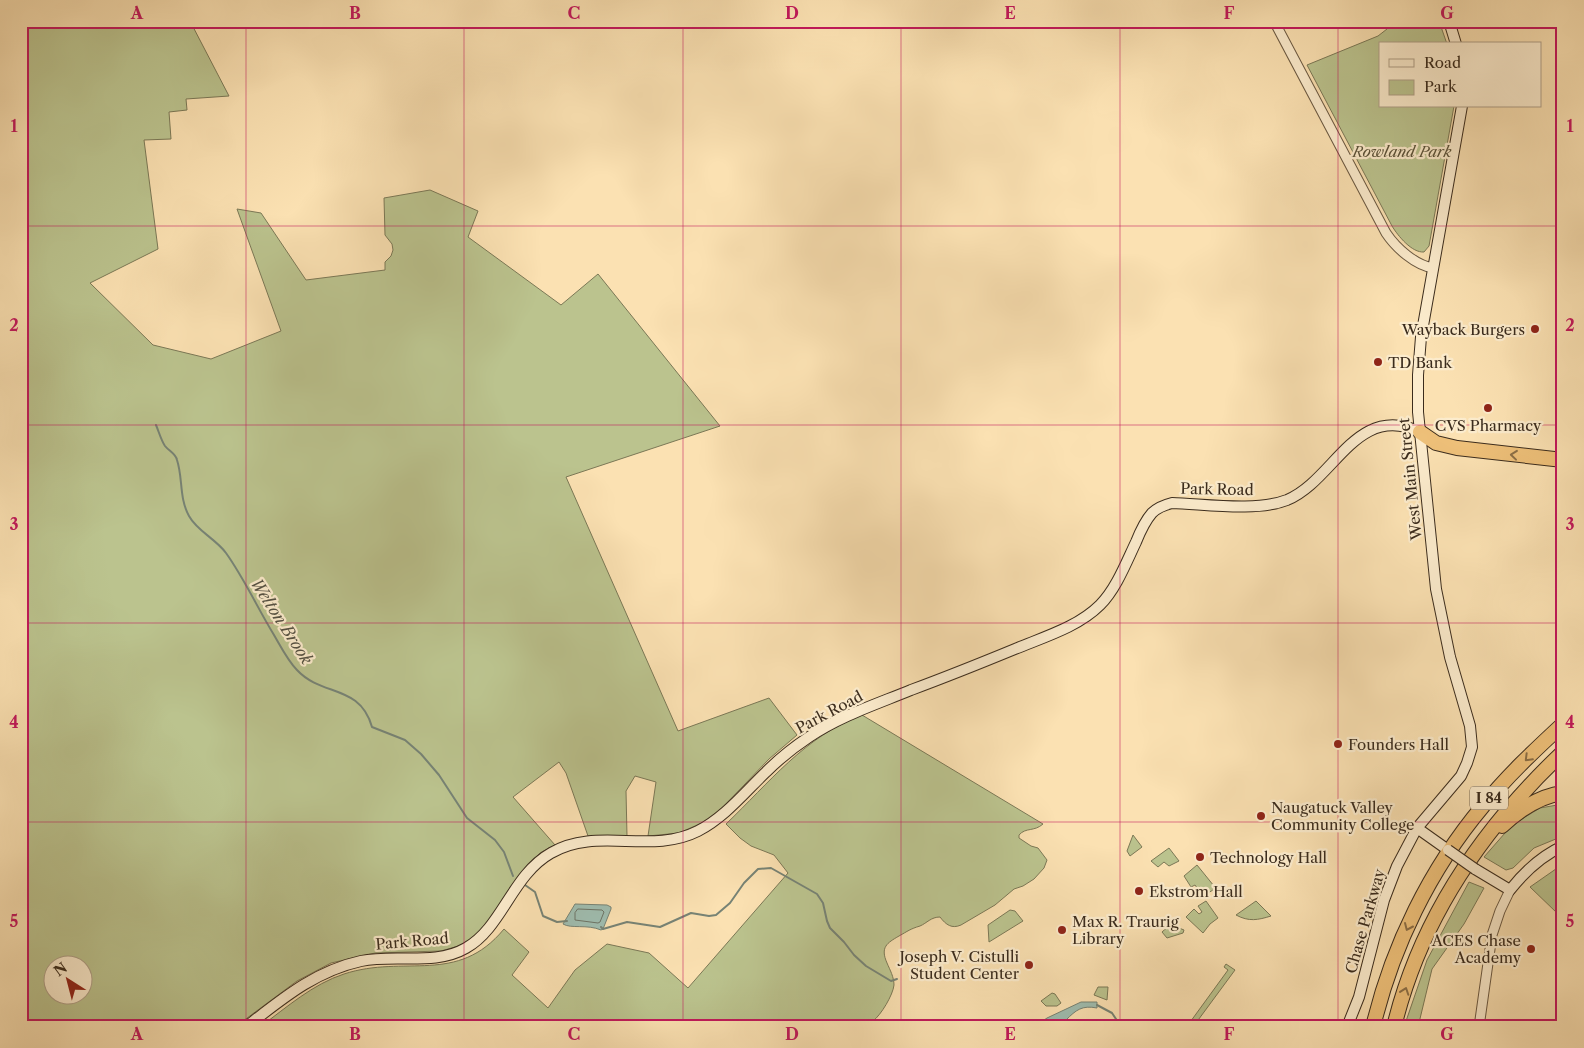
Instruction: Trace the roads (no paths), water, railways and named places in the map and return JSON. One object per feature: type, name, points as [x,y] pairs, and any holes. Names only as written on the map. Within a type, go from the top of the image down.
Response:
[{"type":"highway","points":[[1420,432],[1436,443],[1457,448],[1563,460]]},
{"type":"highway","name":"I 84","points":[[1373,1027],[1389,972],[1404,936],[1417,907],[1442,862],[1468,824],[1488,800],[1563,724]]},
{"type":"highway","name":"I 84","points":[[1394,1027],[1417,958],[1447,895],[1472,856],[1499,820],[1528,786],[1563,752]]},
{"type":"highway","points":[[1447,895],[1505,823],[1532,802],[1563,793]]},
{"type":"main road","points":[[1449,21],[1455,42]]},
{"type":"main road","name":"West Main Street","points":[[1417,828],[1461,776],[1469,760],[1472,743],[1470,726],[1450,657],[1438,599],[1418,407],[1419,361],[1423,327],[1462,108]]},
{"type":"main road","name":"Park Road","points":[[246,1027],[297,988],[317,976],[335,969],[373,959],[445,957],[467,948],[483,935],[525,875],[543,857],[554,851],[578,842],[646,843],[665,841],[689,835],[700,830],[733,806],[778,761],[813,734],[864,708],[1067,628],[1099,606],[1114,585],[1147,520],[1154,510],[1161,506],[1172,503],[1254,506],[1280,502],[1295,496],[1310,486],[1351,443],[1371,430],[1404,426],[1420,432]]},
{"type":"main road","points":[[1417,828],[1486,876],[1510,890],[1534,864],[1544,856],[1563,846]]},
{"type":"main road","name":"Chase Parkway","points":[[1347,1027],[1359,997],[1391,879],[1399,859],[1417,828]]},
{"type":"street","points":[[1274,21],[1386,233],[1392,242],[1408,256],[1433,268]]},
{"type":"street","points":[[1479,1027],[1492,935],[1510,890]]},
{"type":"water","points":[[575,904],[607,905],[611,907],[603,929],[563,924]]},
{"type":"water","points":[[1081,1002],[1097,1002],[1097,1008],[1087,1007],[1076,1011],[1066,1020],[1066,1027],[1034,1027],[1047,1018]]},
{"type":"waterway","name":"Welton Brook","points":[[156,425],[165,446],[176,458],[179,467],[182,495],[189,516],[226,553],[285,654],[297,670],[318,684],[350,697],[366,713],[372,727],[405,740],[421,754],[439,775],[467,818],[495,840],[504,852],[513,876]]},
{"type":"waterway","name":"Welton Brook","points":[[601,927],[603,929],[627,922],[660,927],[691,913],[709,916],[716,915],[730,903],[744,883],[758,869],[771,868],[817,894],[823,903],[830,928],[854,955],[866,966],[891,981],[897,979]]},
{"type":"waterway","name":"Welton Brook","points":[[525,885],[535,892],[543,916],[557,922],[567,921]]},
{"type":"waterway","name":"Welton Brook","points":[[1097,1005],[1112,1013],[1118,1022]]},
{"type":"place","name":"Wayback Burgers","points":[[1535,329]]},
{"type":"place","name":"TD Bank","points":[[1378,362]]},
{"type":"place","name":"CVS Pharmacy","points":[[1488,408]]},
{"type":"place","name":"Founders Hall","points":[[1338,744]]},
{"type":"place","name":"Naugatuck Valley Community College","points":[[1261,816]]},
{"type":"place","name":"Technology Hall","points":[[1200,857]]},
{"type":"place","name":"Ekstrom Hall","points":[[1139,891]]},
{"type":"place","name":"Max R. Traurig Library","points":[[1062,930]]},
{"type":"place","name":"ACES Chase Academy","points":[[1531,949]]},
{"type":"place","name":"Joseph V. Cistulli Student Center","points":[[1029,965]]},
{"type":"park label","name":"Rowland Park","points":[[1402,151]]}]
